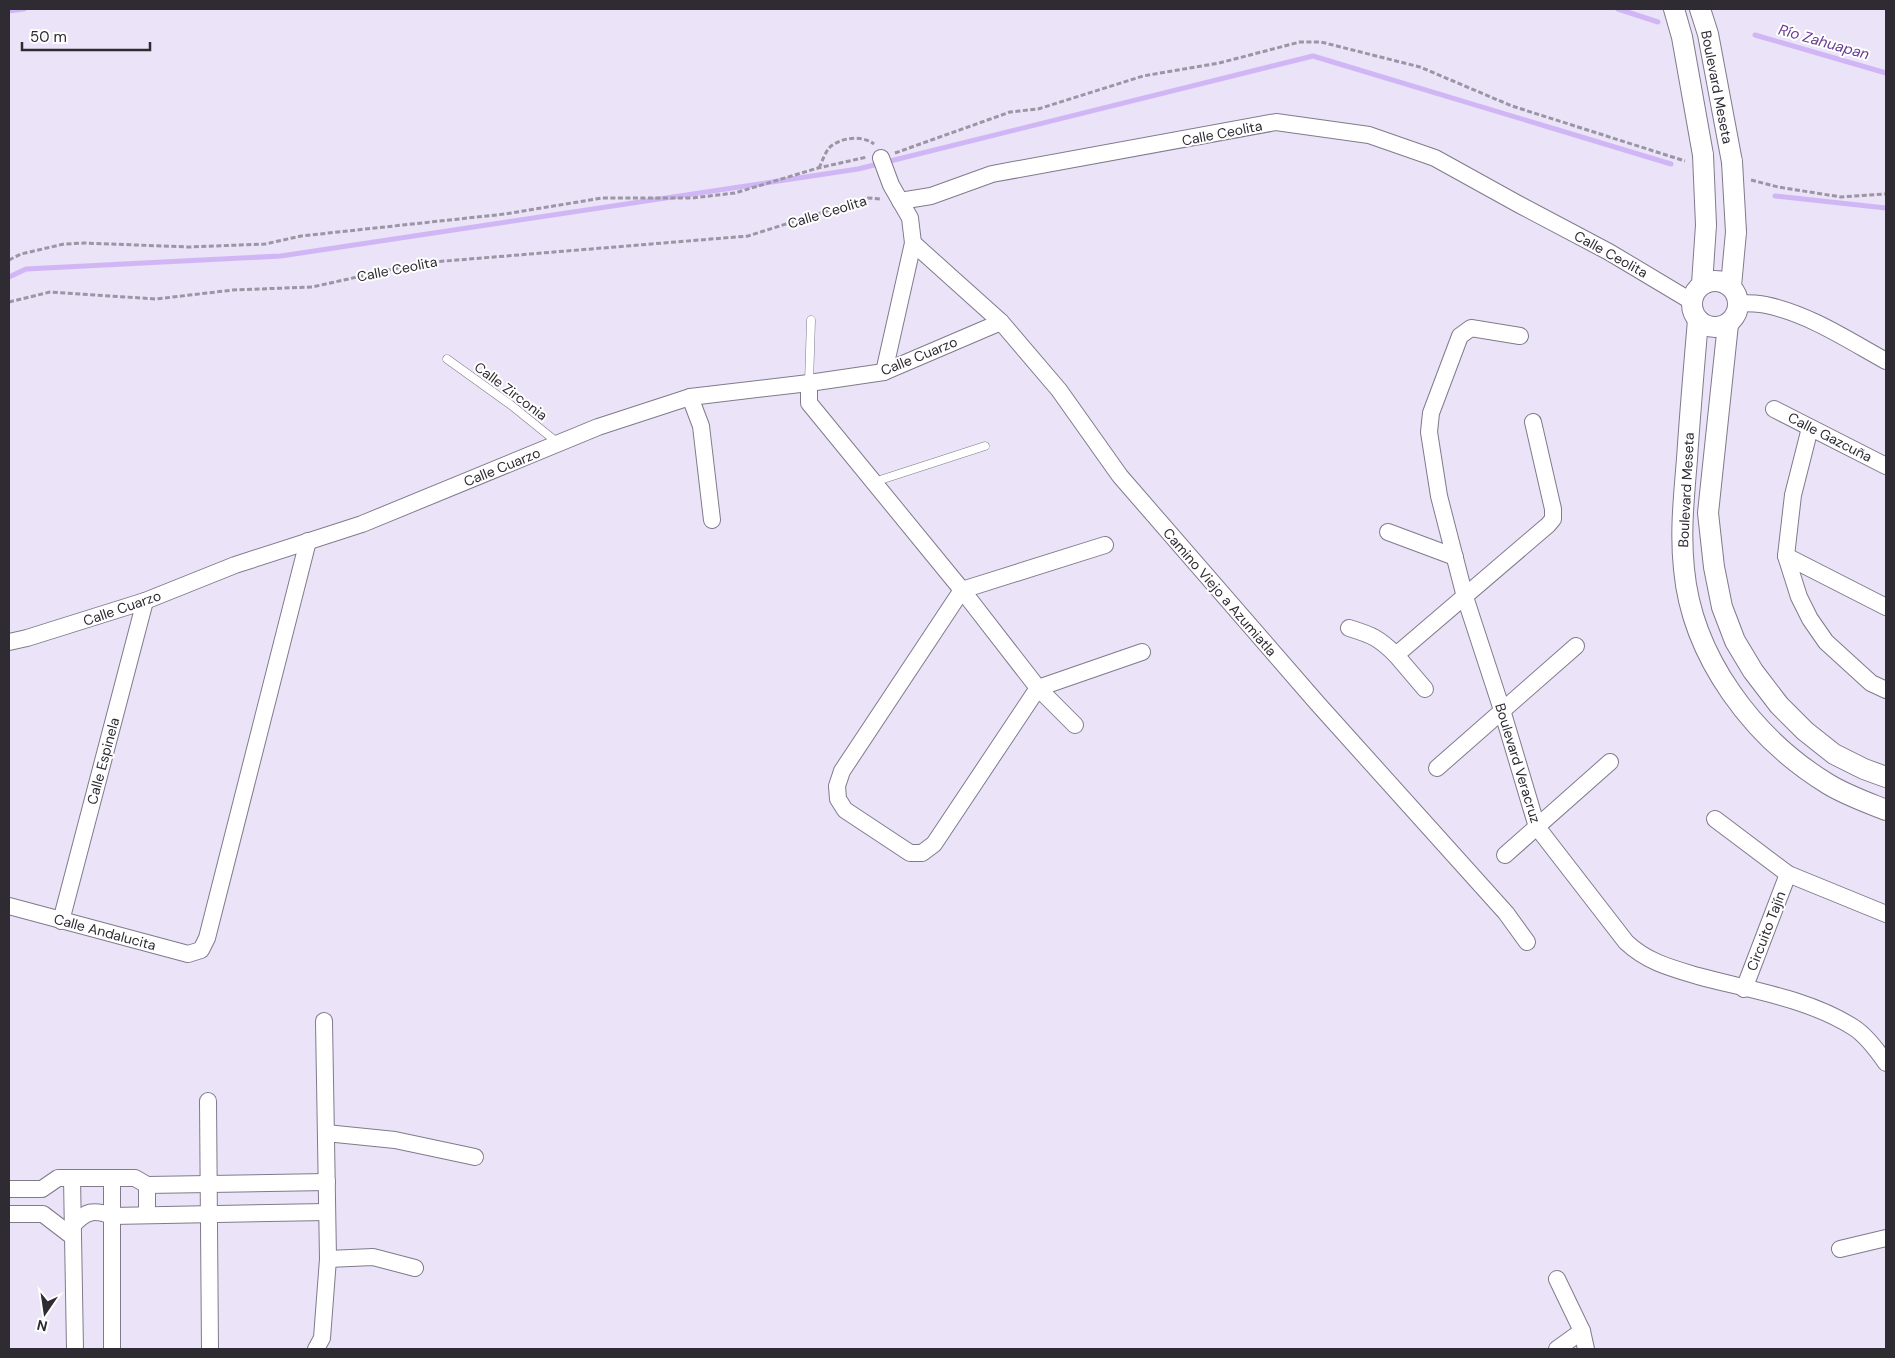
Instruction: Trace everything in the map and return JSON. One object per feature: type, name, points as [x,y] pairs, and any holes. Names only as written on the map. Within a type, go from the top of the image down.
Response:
[{"type":"street","name":"Boulevard Meseta","points":[[1674,9],[1682,37],[1706,225],[1702,284]]},
{"type":"street","name":"Boulevard Meseta","points":[[1700,9],[1708,34],[1732,162],[1736,232],[1734,294]]},
{"type":"street","name":"Calle Ceolita","points":[[900,201],[931,196],[992,174],[1276,122],[1369,135],[1435,158],[1609,252],[1691,301]]},
{"type":"street","points":[[883,163],[891,185],[910,218],[913,243],[884,372]]},
{"type":"street","name":"Camino Viejo a Azumiatla","points":[[913,243],[1001,322],[1059,390],[1120,476],[1318,704],[1506,913],[1527,942]]},
{"type":"street","points":[[1734,294],[1736,315],[1728,324],[1718,327],[1707,326],[1698,320],[1692,311],[1691,301],[1695,291],[1702,284],[1712,280],[1722,281],[1734,294],[1795,314],[1828,329],[1886,362]]},
{"type":"street","name":"Boulevard Meseta","points":[[1698,320],[1682,528],[1684,570],[1691,612],[1704,646],[1745,712],[1770,741],[1827,784],[1856,799],[1886,810]]},
{"type":"street","name":"Calle Cuarzo","points":[[9,642],[28,638],[145,601],[235,565],[362,524],[598,427],[690,397],[884,372],[1001,322]]},
{"type":"street","name":"Boulevard Meseta","points":[[1728,324],[1708,513],[1714,567],[1722,607],[1736,641],[1753,671],[1779,705],[1805,731],[1834,754],[1886,778]]},
{"type":"street","name":"Boulevard Veracruz","points":[[1520,336],[1471,328],[1460,336],[1431,413],[1429,432],[1439,496],[1465,597],[1502,710],[1536,827],[1626,942],[1636,951],[1666,967],[1778,997],[1828,1014],[1854,1028],[1877,1050],[1886,1063]]},
{"type":"street","points":[[809,383],[808,403],[962,590],[1038,688],[1075,725]]},
{"type":"street","points":[[690,397],[701,426],[712,520]]},
{"type":"street","name":"Calle Gazcuña","points":[[1774,409],[1886,466]]},
{"type":"street","points":[[1396,655],[1553,519],[1553,509],[1533,422]]},
{"type":"street","points":[[1810,428],[1793,495],[1786,556],[1799,597],[1810,619],[1826,642],[1871,683],[1886,690]]},
{"type":"street","points":[[1388,532],[1455,557]]},
{"type":"street","name":"Calle Andalucita","points":[[9,906],[188,954],[201,950],[207,938],[308,541]]},
{"type":"street","points":[[1104,545],[962,590],[842,771],[837,786],[838,799],[845,810],[910,853],[922,853],[934,844],[1038,688],[1142,652]]},
{"type":"street","points":[[1786,556],[1886,607]]},
{"type":"street","name":"Calle Espinela","points":[[62,921],[145,601]]},
{"type":"street","points":[[1349,628],[1382,640],[1425,689]]},
{"type":"street","points":[[1437,768],[1576,646]]},
{"type":"street","points":[[1505,855],[1610,762]]},
{"type":"street","points":[[1715,819],[1788,874],[1886,914]]},
{"type":"street","name":"Circuito Tajín","points":[[1744,989],[1788,874]]},
{"type":"street","points":[[316,1349],[322,1338],[328,1259],[324,1021]]},
{"type":"street","points":[[208,1101],[210,1349]]},
{"type":"street","points":[[326,1133],[395,1140],[475,1157]]},
{"type":"street","points":[[9,1189],[42,1189],[58,1178],[135,1178],[147,1185],[327,1182]]},
{"type":"street","points":[[72,1178],[75,1349]]},
{"type":"street","points":[[112,1178],[112,1349]]},
{"type":"street","points":[[147,1185],[147,1215]]},
{"type":"street","points":[[42,1189],[43,1214]]},
{"type":"street","points":[[73,1231],[82,1216],[91,1212],[101,1212],[112,1216],[327,1212]]},
{"type":"street","points":[[9,1214],[43,1214],[73,1231]]},
{"type":"street","points":[[1840,1249],[1886,1238]]},
{"type":"street","points":[[328,1259],[373,1257],[415,1268]]},
{"type":"street","points":[[1557,1279],[1582,1331],[1586,1349]]},
{"type":"street","points":[[1557,1349],[1582,1331]]},
{"type":"lane","points":[[809,383],[811,320]]},
{"type":"lane","name":"Calle Zirconia","points":[[447,359],[511,405],[559,444]]},
{"type":"lane","points":[[874,482],[985,446]]},
{"type":"path","points":[[9,260],[21,254],[64,244],[189,247],[265,244],[301,236],[505,214],[602,198],[692,198],[735,193],[818,168],[864,157],[883,163],[1010,112],[1038,109],[1143,76],[1219,63],[1300,42],[1321,42],[1420,67],[1512,106],[1698,159]]},
{"type":"path","points":[[818,168],[830,148],[845,139],[859,138],[873,142],[883,163]]},
{"type":"path","points":[[1750,179],[1778,187],[1841,197],[1886,194]]},
{"type":"path","name":"Calle Ceolita","points":[[9,302],[50,292],[156,299],[232,290],[312,287],[421,262],[748,236],[868,198],[900,201]]},
{"type":"waterway","name":"Río Zahuapan","points":[[9,11],[24,9]]},
{"type":"waterway","name":"Río Zahuapan","points":[[1618,9],[1658,22]]},
{"type":"waterway","name":"Río Zahuapan","points":[[1755,35],[1886,73]]},
{"type":"waterway","points":[[9,277],[26,269],[281,256],[858,169],[1313,56],[1671,164]]},
{"type":"waterway","points":[[1775,196],[1886,208]]}]
